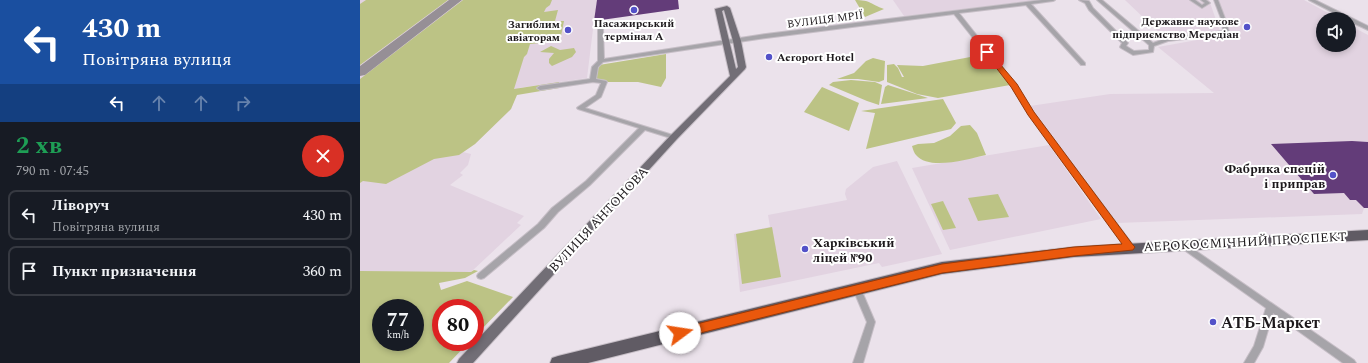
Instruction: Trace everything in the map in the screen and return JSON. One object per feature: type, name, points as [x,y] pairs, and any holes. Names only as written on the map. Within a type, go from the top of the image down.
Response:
[{"type":"highway","name":"АЕРОКОСМІЧНИЙ ПРОСПЕКТ","points":[[558,363],[942,268],[1074,252],[1130,247],[1368,234]]},
{"type":"main road","name":"ВУЛИЦЯ АНТОНОВА","points":[[464,363],[674,137],[734,76],[742,67],[737,41],[727,8],[718,9],[734,76]]},
{"type":"street","name":"ВУЛИЦЯ МРІЇ","points":[[601,61],[727,42],[1053,0]]},
{"type":"street","points":[[1081,0],[1087,2],[1091,9],[1125,42],[1123,47],[1133,53],[1152,51],[1152,46]]},
{"type":"street","points":[[1099,0],[1152,46]]},
{"type":"street","points":[[1192,0],[1202,7],[1208,3],[1203,0]]},
{"type":"street","points":[[1152,46],[1167,40],[1226,32],[1216,0]]},
{"type":"street","points":[[1312,0],[1368,28]]},
{"type":"street","points":[[1027,3],[1083,64]]},
{"type":"street","points":[[955,12],[1014,86],[1031,113],[1130,247]]},
{"type":"street","points":[[593,80],[595,67],[601,61],[600,28]]},
{"type":"street","points":[[540,88],[593,80],[604,82],[599,96],[580,108],[674,137]]},
{"type":"street","points":[[481,276],[541,226],[555,210],[588,183],[643,128]]},
{"type":"street","points":[[1183,245],[1351,363]]},
{"type":"street","points":[[857,289],[871,322],[858,363]]},
{"type":"street","points":[[1249,363],[1258,347],[1271,307]]},
{"type":"shaded area","points":[[360,0],[678,0],[679,9],[594,21],[587,78],[519,88],[511,109],[475,144],[463,152],[471,154],[468,165],[460,173],[463,175],[450,185],[524,216],[517,223],[521,225],[471,272],[360,272]]},
{"type":"shaded area","points":[[893,0],[1036,0],[904,16]]},
{"type":"shaded area","points":[[1125,0],[1209,0],[1220,31],[1163,36]]},
{"type":"shaded area","points":[[1217,0],[1304,0],[1326,12],[1316,12],[1316,52],[1356,52],[1356,29],[1368,35],[1368,208],[1364,208],[1362,214],[1117,223],[1030,106],[1110,94],[1214,93],[1158,47],[1225,35],[1230,32]]},
{"type":"shaded area","points":[[1049,145],[1101,219],[950,250],[912,168]]},
{"type":"shaded area","name":"Харківський ліцей №90","points":[[897,161],[942,254],[882,267],[879,263],[740,292],[734,234],[770,227],[768,215],[847,200],[845,194],[846,189],[873,167]]},
{"type":"green space","points":[[366,0],[448,0],[360,65],[360,4]]},
{"type":"green space","points":[[463,0],[552,0],[544,12],[558,10],[555,21],[564,21],[560,41],[530,44],[527,54],[524,57],[514,89],[559,82],[559,88],[517,95],[511,109],[475,144],[459,155],[434,159],[386,184],[363,181],[360,183],[360,79]]},
{"type":"green space","points":[[855,0],[868,2],[884,9],[865,17]]},
{"type":"green space","points":[[551,46],[560,50],[574,48],[576,52],[572,57],[552,66],[549,63],[549,59],[554,53],[540,52]]},
{"type":"green space","points":[[666,54],[666,78],[661,87],[638,82],[606,82],[606,80],[595,79],[599,65]]},
{"type":"green space","points":[[986,54],[1010,85],[938,98],[917,94],[887,82],[887,65],[894,64],[898,68],[902,77],[904,77],[897,65],[923,66]]},
{"type":"green space","points":[[873,58],[885,61],[884,80],[879,82],[858,79],[837,79],[854,73],[866,61]]},
{"type":"green space","points":[[851,80],[875,82],[882,85],[879,105],[829,85],[833,82]]},
{"type":"green space","points":[[888,85],[928,98],[881,104],[885,87]]},
{"type":"green space","points":[[822,87],[859,103],[849,131],[804,112]]},
{"type":"green space","points":[[943,99],[956,123],[951,129],[866,149],[875,113],[861,111]]},
{"type":"green space","points":[[970,125],[977,133],[986,155],[959,161],[939,163],[922,160],[914,152],[912,146],[934,143],[950,136],[961,126]]},
{"type":"green space","points":[[998,194],[1009,217],[978,221],[968,198]]},
{"type":"green space","points":[[943,201],[956,228],[943,230],[931,204]]},
{"type":"green space","points":[[772,227],[781,277],[742,284],[736,234]]},
{"type":"green space","points":[[474,270],[478,271],[465,278],[439,283],[441,290],[467,281],[513,297],[484,327],[484,299],[432,299],[432,351],[460,351],[449,363],[360,363],[360,271],[471,272]]},
{"type":"building","name":"Пасажирський термінал A","points":[[597,0],[678,0],[679,9],[594,21]]},
{"type":"building","name":"Фабрика спецій і приправ","points":[[1352,141],[1368,142],[1368,208],[1364,208],[1356,200],[1350,200],[1344,193],[1314,194],[1271,144]]},
{"type":"taxiway","points":[[360,72],[456,0]]},
{"type":"place","name":"Пасажирський термінал A","points":[[634,10]]},
{"type":"place","name":"Державне наукове підприємство Мередіан","points":[[1247,27]]},
{"type":"place","name":"Загиблим авіаторам","points":[[568,30]]},
{"type":"place","name":"Aeroport Hotel","points":[[769,57]]},
{"type":"place","name":"Фабрика спецій і приправ","points":[[1333,175]]},
{"type":"place","name":"Харківський ліцей №90","points":[[805,249]]},
{"type":"place","name":"АТБ-Маркет","points":[[1213,322]]},
{"type":"route","points":[[680,333],[942,268],[1074,252],[1130,247],[1031,113],[1014,86],[987,52]]}]
